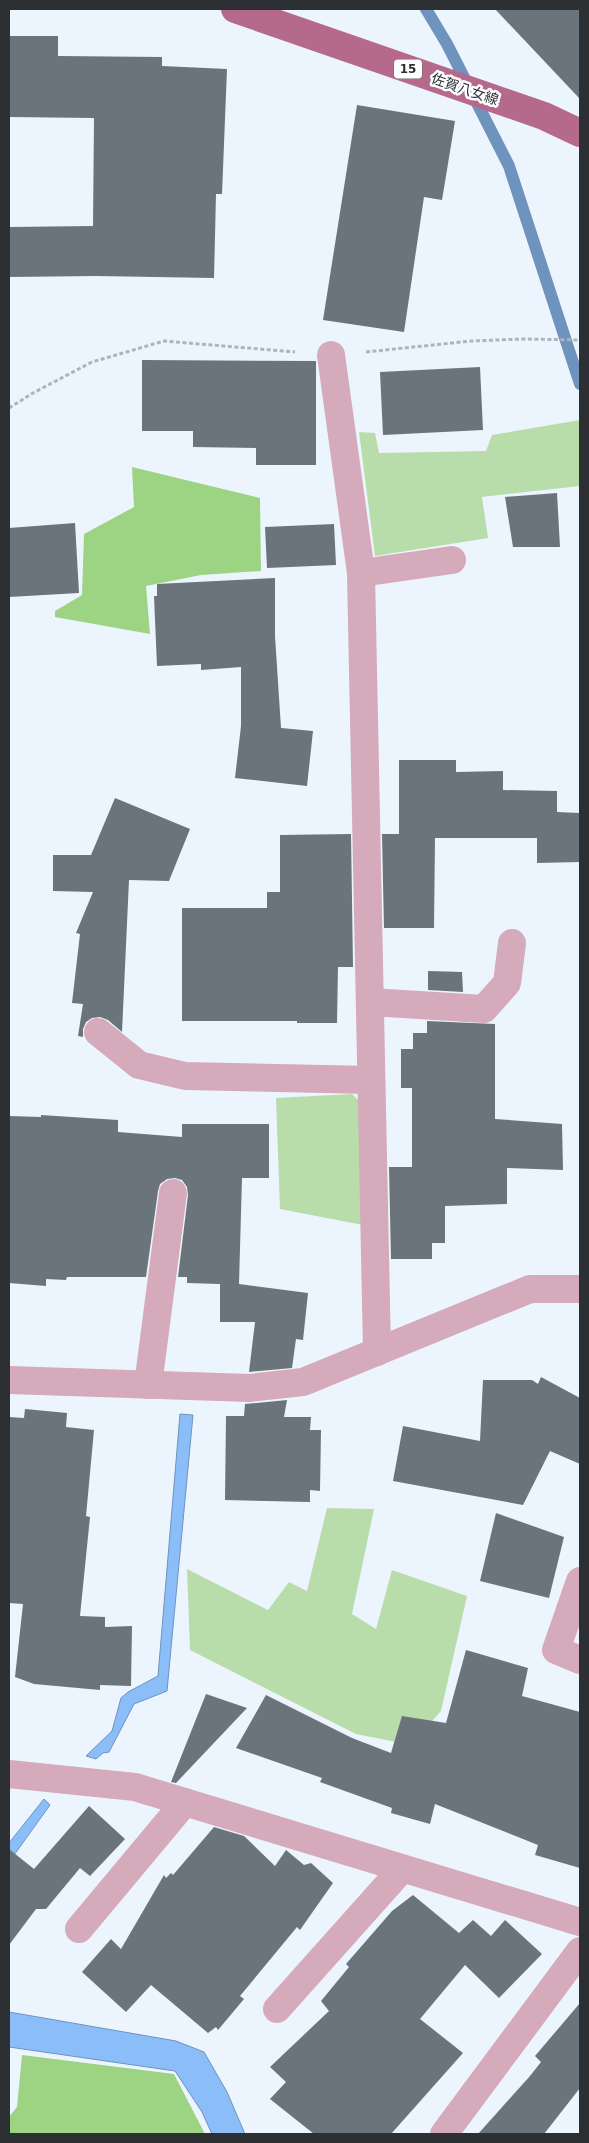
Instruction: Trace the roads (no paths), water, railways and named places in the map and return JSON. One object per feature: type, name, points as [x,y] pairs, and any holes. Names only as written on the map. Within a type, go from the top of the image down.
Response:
[{"type":"main road","name":"佐賀八女線","points":[[235,9],[544,116],[580,133]]},
{"type":"street","points":[[331,355],[361,573],[376,1352]]},
{"type":"street","points":[[361,573],[452,560]]},
{"type":"street","points":[[370,1002],[484,1010],[507,983],[512,943]]},
{"type":"street","points":[[98,1032],[139,1065],[185,1076],[371,1080]]},
{"type":"street","points":[[148,1385],[173,1193]]},
{"type":"street","points":[[9,1380],[249,1388],[303,1382],[530,1289],[580,1289]]},
{"type":"street","points":[[580,1581],[556,1650],[580,1660]]},
{"type":"street","points":[[9,1774],[135,1787],[580,1922]]},
{"type":"street","points":[[79,1929],[185,1802]]},
{"type":"street","points":[[277,2009],[402,1868]]},
{"type":"street","points":[[444,2134],[580,1951]]},
{"type":"water","points":[[180,1414],[193,1415],[167,1691],[134,1704],[109,1752],[103,1753],[96,1759],[86,1756],[112,1731],[121,1698],[128,1692],[158,1676]]},
{"type":"water","points":[[44,1799],[50,1805],[9,1862],[9,1843]]},
{"type":"water","points":[[9,2012],[176,2041],[204,2052],[227,2092],[245,2134],[212,2134],[202,2112],[175,2071],[9,2047]]},
{"type":"waterway","points":[[426,9],[447,44],[509,166],[580,384]]}]
